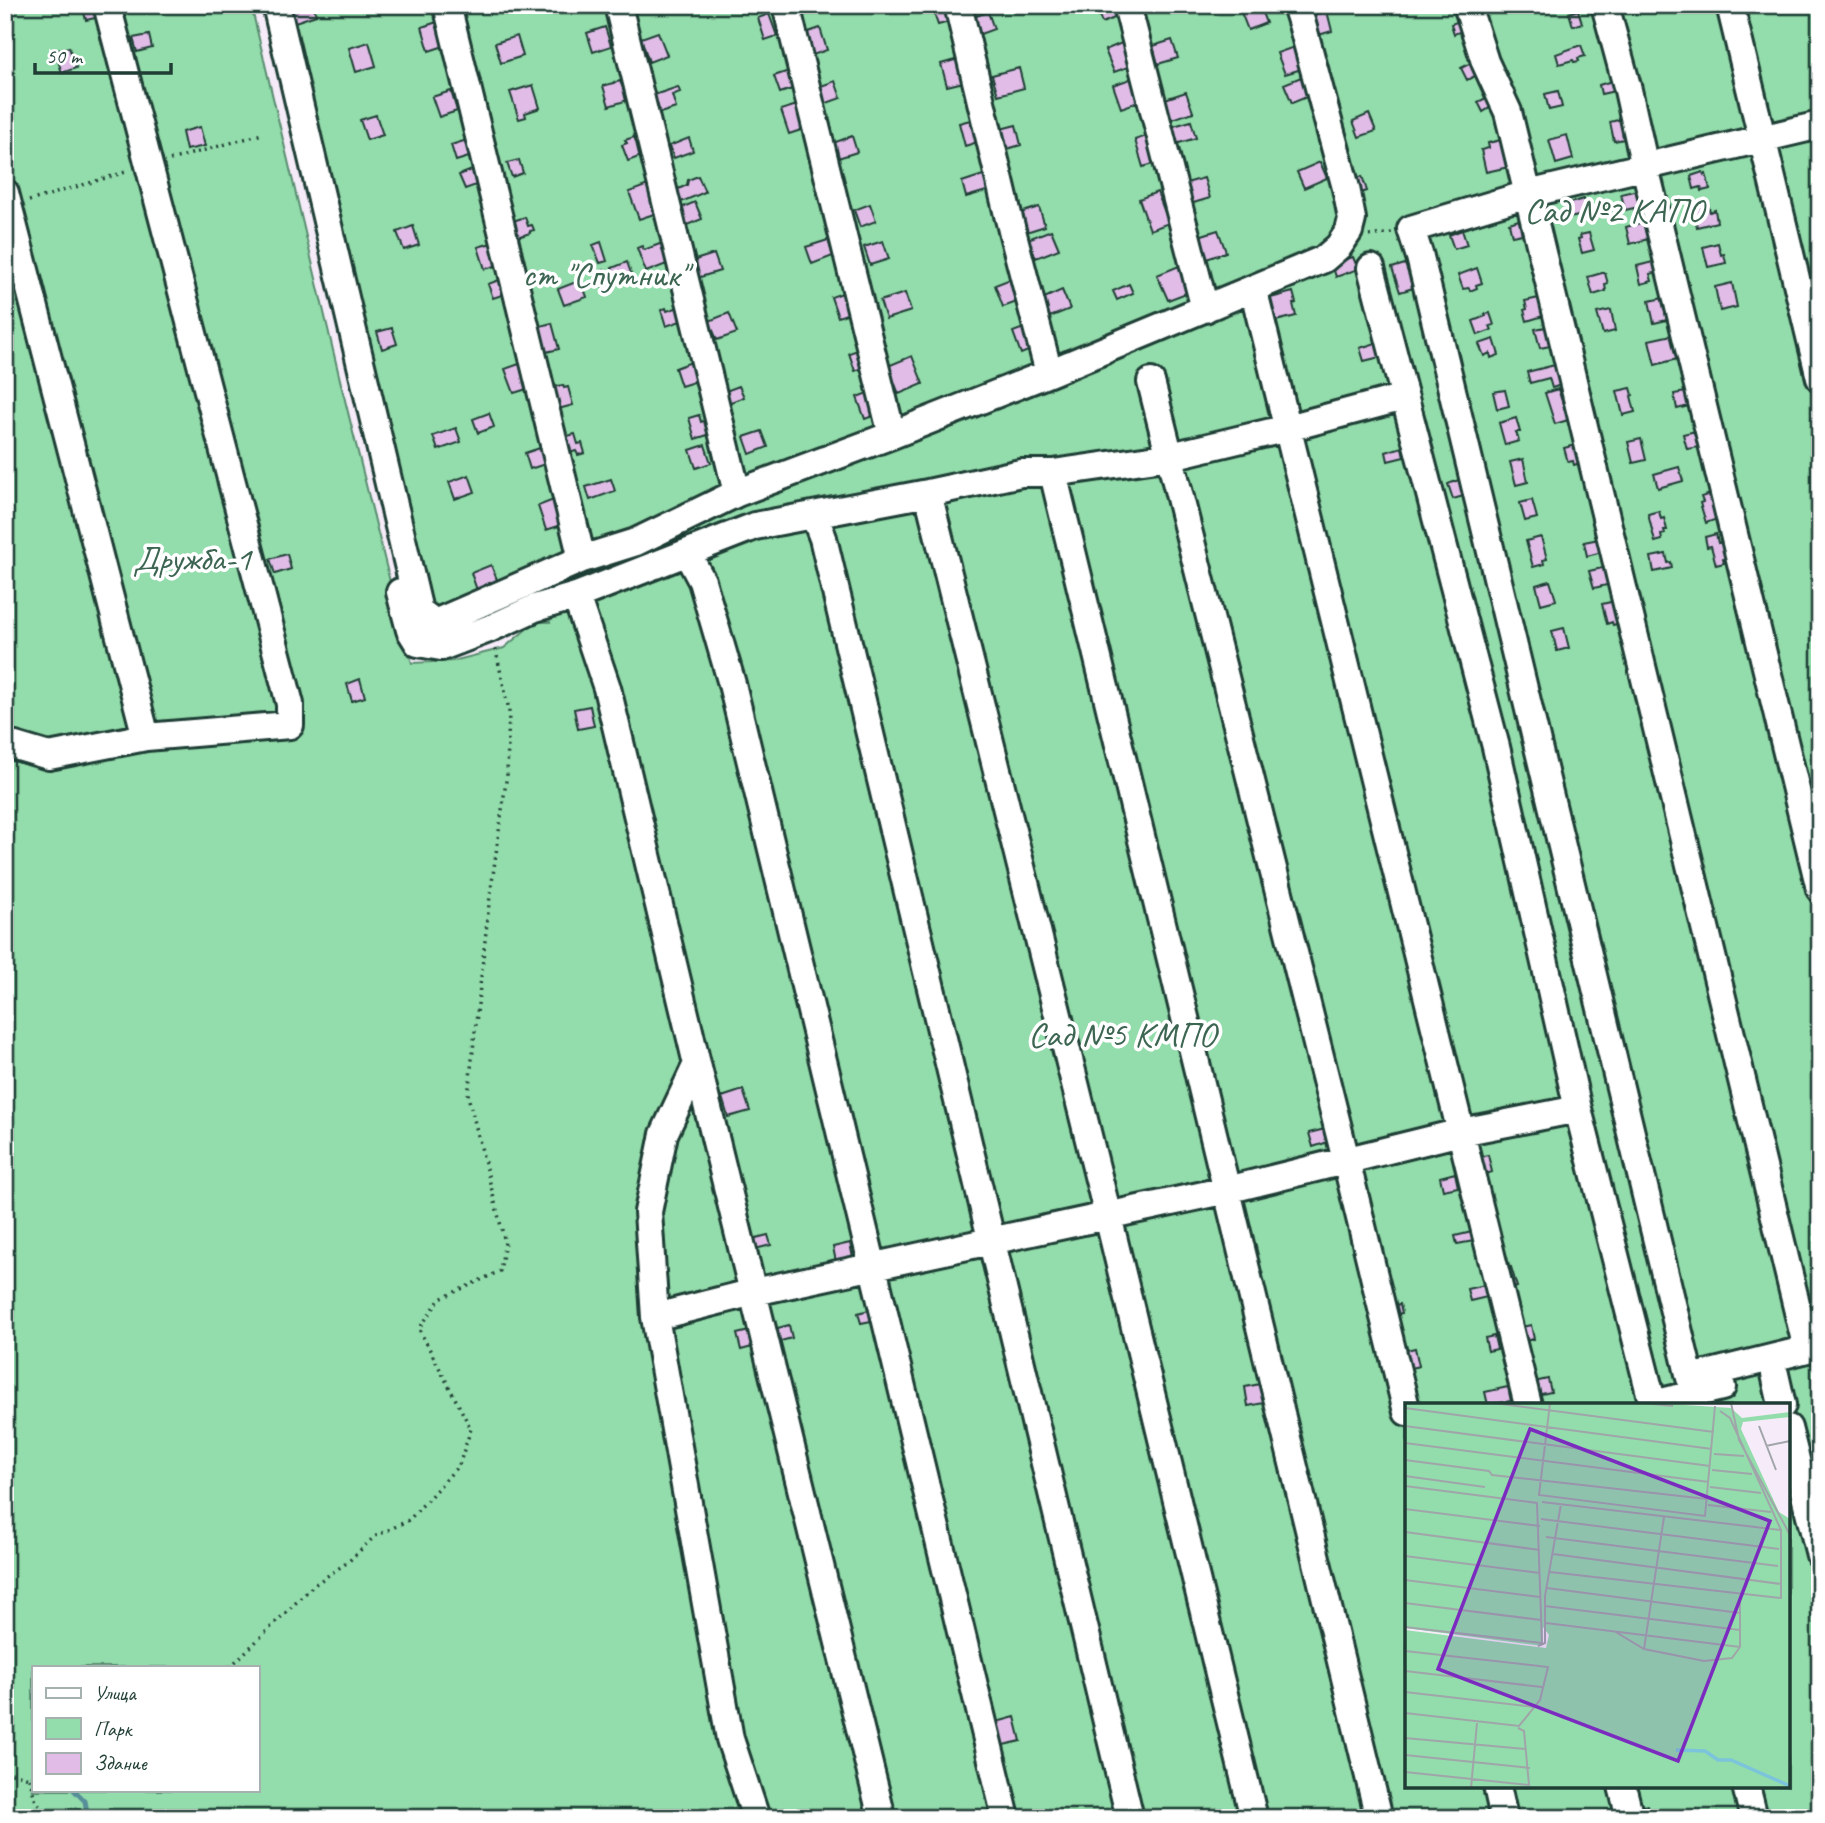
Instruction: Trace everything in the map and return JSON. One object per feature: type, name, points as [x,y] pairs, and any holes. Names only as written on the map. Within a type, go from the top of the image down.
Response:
[{"type":"street","points":[[5,743],[49,756],[146,737],[290,724],[290,704],[107,5]]},
{"type":"street","points":[[258,5],[410,630],[418,643],[440,647],[535,608],[576,596],[755,526],[1021,473],[1053,473],[1171,456],[1404,397]]},
{"type":"street","points":[[276,5],[419,611],[435,623],[582,559],[636,542],[737,493],[1049,373],[1324,258],[1339,246],[1349,231],[1352,219],[1296,5]]},
{"type":"street","points":[[447,5],[582,559]]},
{"type":"street","points":[[618,5],[737,493]]},
{"type":"street","points":[[786,5],[892,435]]},
{"type":"street","points":[[958,5],[1049,373]]},
{"type":"street","points":[[1127,5],[1205,309]]},
{"type":"street","points":[[1467,5],[1485,62],[1508,112],[1815,1352]]},
{"type":"street","points":[[1605,5],[1628,90],[1820,889]]},
{"type":"street","points":[[1730,5],[1820,378]]},
{"type":"street","points":[[1815,1352],[1690,1378],[1412,229],[1528,194],[1820,125]]},
{"type":"street","points":[[5,193],[146,737]]},
{"type":"street","points":[[1371,268],[1496,747],[1578,1109],[1653,1403]]},
{"type":"street","points":[[1257,304],[1528,1403]]},
{"type":"street","points":[[1151,382],[1405,1404]]},
{"type":"street","points":[[1053,473],[1378,1818]]},
{"type":"street","points":[[928,493],[1108,1216],[1252,1817]]},
{"type":"street","points":[[814,516],[826,551],[1130,1818]]},
{"type":"street","points":[[687,553],[702,581],[732,684],[1006,1818]]},
{"type":"street","points":[[576,596],[607,688],[883,1818]]},
{"type":"street","points":[[697,1064],[664,1134],[648,1212],[655,1317],[730,1739],[756,1818]]},
{"type":"street","points":[[655,1317],[991,1239],[1227,1190],[1461,1132],[1578,1109]]},
{"type":"street","points":[[1657,1403],[1775,1374],[1815,1352]]},
{"type":"street","points":[[1775,1374],[1782,1403]]},
{"type":"street","points":[[1790,1436],[1820,1555]]},
{"type":"street","points":[[1497,1788],[1504,1818]]},
{"type":"street","points":[[1622,1788],[1630,1818]]},
{"type":"street","points":[[1746,1788],[1754,1818]]},
{"type":"path","points":[[1349,231],[1356,235],[1374,237],[1412,229]]},
{"type":"path","points":[[231,1666],[314,1585],[348,1562],[374,1537],[409,1520],[459,1465],[471,1429],[419,1329],[440,1298],[500,1271],[505,1242],[468,1096],[489,904],[507,774],[509,710],[491,628]]},
{"type":"path","points":[[5,1771],[31,1777]]},
{"type":"path","points":[[34,1792],[36,1801],[54,1818]]},
{"type":"green space","points":[[5,5],[251,5],[342,388],[412,663],[453,661],[504,648],[535,622],[550,622],[544,591],[433,633],[266,5],[1820,5],[1820,1818],[5,1818]]},
{"type":"building","points":[[82,5],[101,5],[104,16],[86,20]]},
{"type":"building","points":[[290,5],[313,5],[316,15],[295,22]]},
{"type":"building","points":[[452,5],[475,5],[475,7],[455,14]]},
{"type":"building","points":[[931,5],[948,5],[953,21],[938,25]]},
{"type":"building","points":[[1110,5],[1118,5],[1122,15],[1102,23],[1097,11]]},
{"type":"building","points":[[1259,5],[1266,23],[1248,30],[1241,12]]},
{"type":"building","points":[[560,6],[535,16],[532,7]]},
{"type":"building","points":[[1578,10],[1582,23],[1573,26],[1569,13]]},
{"type":"building","points":[[1327,11],[1332,31],[1315,36],[1310,16]]},
{"type":"building","points":[[988,12],[994,29],[975,36],[970,18]]},
{"type":"building","points":[[769,14],[777,36],[765,40],[758,18]]},
{"type":"building","points":[[1462,20],[1465,30],[1454,34],[1451,24]]},
{"type":"building","points":[[440,21],[447,45],[429,51],[422,27]]},
{"type":"building","points":[[605,27],[611,46],[593,52],[587,33]]},
{"type":"building","points":[[820,28],[827,50],[810,56],[802,34]]},
{"type":"building","points":[[658,32],[667,55],[649,62],[641,38]]},
{"type":"building","points":[[149,35],[152,48],[137,52],[133,38]]},
{"type":"building","points":[[517,36],[523,56],[501,63],[495,43]]},
{"type":"building","points":[[1172,40],[1178,58],[1158,64],[1153,46]]},
{"type":"building","points":[[369,42],[376,66],[356,72],[349,48]]},
{"type":"building","points":[[1124,42],[1134,65],[1114,72],[1105,50]]},
{"type":"building","points":[[1581,45],[1585,56],[1578,58],[1579,61],[1559,64],[1556,54]]},
{"type":"building","points":[[1297,46],[1305,68],[1285,74],[1277,53]]},
{"type":"building","points":[[69,47],[76,68],[62,73],[55,51]]},
{"type":"building","points":[[962,58],[968,81],[947,86],[941,64]]},
{"type":"building","points":[[1471,63],[1477,75],[1467,80],[1461,68]]},
{"type":"building","points":[[1019,68],[1024,88],[998,95],[992,75]]},
{"type":"building","points":[[789,71],[795,88],[780,93],[774,76]]},
{"type":"building","points":[[1306,75],[1314,94],[1292,103],[1284,84]]},
{"type":"building","points":[[1133,78],[1141,101],[1121,108],[1113,85]]},
{"type":"building","points":[[620,81],[628,100],[609,106],[603,86]]},
{"type":"building","points":[[835,81],[841,98],[824,104],[818,87]]},
{"type":"building","points":[[1612,81],[1615,91],[1601,94],[1599,85]]},
{"type":"building","points":[[533,85],[540,108],[525,113],[526,117],[519,119],[510,92]]},
{"type":"building","points":[[678,87],[680,92],[672,95],[676,108],[660,113],[654,95]]},
{"type":"building","points":[[451,91],[457,111],[439,117],[432,97]]},
{"type":"building","points":[[1558,91],[1562,107],[1549,110],[1545,94]]},
{"type":"building","points":[[1186,92],[1193,112],[1169,120],[1162,100]]},
{"type":"building","points":[[1490,96],[1494,105],[1483,112],[1478,102]]},
{"type":"building","points":[[797,105],[804,129],[789,134],[781,110]]},
{"type":"building","points":[[1369,114],[1376,131],[1359,137],[1353,121]]},
{"type":"building","points":[[376,115],[383,135],[367,140],[360,120]]},
{"type":"building","points":[[978,118],[984,140],[965,146],[959,123]]},
{"type":"building","points":[[1622,119],[1629,138],[1614,141],[1610,122]]},
{"type":"building","points":[[1191,121],[1196,138],[1172,145],[1167,128]]},
{"type":"building","points":[[1016,125],[1021,145],[1003,150],[997,130]]},
{"type":"building","points":[[200,127],[205,146],[186,150],[182,132]]},
{"type":"building","points":[[1152,134],[1160,162],[1143,167],[1135,140]]},
{"type":"building","points":[[1567,135],[1573,159],[1556,164],[1549,140]]},
{"type":"building","points":[[852,136],[857,152],[838,158],[833,143]]},
{"type":"building","points":[[634,137],[636,141],[641,139],[647,154],[628,161],[622,145],[627,143],[625,140]]},
{"type":"building","points":[[689,138],[693,151],[674,158],[669,146]]},
{"type":"building","points":[[467,140],[472,156],[456,161],[451,145]]},
{"type":"building","points":[[1501,140],[1513,166],[1486,172],[1481,150],[1489,148],[1488,143]]},
{"type":"building","points":[[519,160],[523,173],[512,177],[507,163]]},
{"type":"building","points":[[1320,162],[1327,178],[1304,188],[1297,172]]},
{"type":"building","points":[[477,168],[482,183],[465,189],[459,175]]},
{"type":"building","points":[[1703,172],[1710,189],[1694,189],[1691,176]]},
{"type":"building","points":[[986,174],[990,190],[966,197],[962,182]]},
{"type":"building","points":[[698,176],[705,192],[679,203],[674,191]]},
{"type":"building","points":[[1362,176],[1367,191],[1355,195],[1351,181]]},
{"type":"building","points":[[1204,178],[1210,198],[1190,204],[1183,184]]},
{"type":"building","points":[[648,185],[657,213],[639,219],[629,192]]},
{"type":"building","points":[[1638,190],[1644,213],[1635,215],[1634,208],[1625,210],[1621,194]]},
{"type":"building","points":[[1157,192],[1169,223],[1150,230],[1139,199]]},
{"type":"building","points":[[1584,199],[1588,214],[1569,218],[1566,204]]},
{"type":"building","points":[[695,202],[702,219],[687,225],[681,208]]},
{"type":"building","points":[[870,204],[876,221],[860,227],[854,210]]},
{"type":"building","points":[[1708,204],[1710,212],[1715,210],[1717,222],[1697,227],[1693,208]]},
{"type":"building","points":[[1039,207],[1045,226],[1023,233],[1017,214]]},
{"type":"building","points":[[525,217],[528,226],[532,225],[534,230],[518,237],[516,232],[510,234],[507,223]]},
{"type":"building","points":[[1519,220],[1522,234],[1512,236],[1509,223]]},
{"type":"building","points":[[1644,222],[1648,239],[1630,244],[1626,227]]},
{"type":"building","points":[[413,226],[419,245],[404,250],[397,232]]},
{"type":"building","points":[[1051,230],[1059,249],[1036,258],[1028,239]]},
{"type":"building","points":[[1218,230],[1226,252],[1207,259],[1199,236]]},
{"type":"building","points":[[1462,230],[1467,245],[1454,249],[1449,235]]},
{"type":"building","points":[[1589,233],[1594,250],[1582,253],[1578,239],[1581,238],[1580,235]]},
{"type":"building","points":[[828,240],[833,256],[812,264],[806,247]]},
{"type":"building","points":[[883,241],[889,259],[870,265],[864,247]]},
{"type":"building","points":[[495,242],[502,264],[485,269],[478,247]]},
{"type":"building","points":[[601,242],[607,261],[600,263],[593,245]]},
{"type":"building","points":[[665,242],[672,262],[646,272],[637,248],[642,246],[644,250]]},
{"type":"building","points":[[1718,243],[1726,263],[1708,267],[1703,247]]},
{"type":"building","points":[[714,254],[720,271],[697,278],[692,261]]},
{"type":"building","points":[[1353,257],[1358,269],[1336,277],[1332,264]]},
{"type":"building","points":[[1658,258],[1661,271],[1650,274],[1652,281],[1641,284],[1637,266]]},
{"type":"building","points":[[627,262],[632,276],[617,281],[612,268]]},
{"type":"building","points":[[1405,264],[1413,288],[1400,292],[1392,268]]},
{"type":"building","points":[[1179,266],[1189,292],[1168,300],[1157,275]]},
{"type":"building","points":[[1477,268],[1482,283],[1470,291],[1469,288],[1463,289],[1458,275]]},
{"type":"building","points":[[605,270],[610,284],[603,287],[598,272]]},
{"type":"building","points":[[1605,273],[1608,284],[1605,285],[1606,291],[1593,295],[1588,277]]},
{"type":"building","points":[[1013,278],[1020,301],[1003,307],[995,285]]},
{"type":"building","points":[[502,279],[508,293],[493,298],[488,284]]},
{"type":"building","points":[[581,280],[587,297],[564,305],[558,289]]},
{"type":"building","points":[[1732,283],[1737,307],[1720,311],[1715,287]]},
{"type":"building","points":[[1129,284],[1133,293],[1117,300],[1113,291]]},
{"type":"building","points":[[1062,290],[1070,309],[1050,317],[1042,299]]},
{"type":"building","points":[[848,291],[855,311],[838,317],[831,297]]},
{"type":"building","points":[[1293,292],[1296,316],[1272,322],[1267,299]]},
{"type":"building","points":[[905,293],[911,311],[886,319],[880,301]]},
{"type":"building","points":[[1668,297],[1670,306],[1664,308],[1667,320],[1654,323],[1649,301]]},
{"type":"building","points":[[1539,298],[1543,316],[1527,321],[1525,301]]},
{"type":"building","points":[[682,306],[687,319],[666,326],[661,310],[666,308],[667,311]]},
{"type":"building","points":[[1611,310],[1615,331],[1603,334],[1597,313]]},
{"type":"building","points":[[729,313],[737,333],[717,340],[709,321]]},
{"type":"building","points":[[1490,313],[1494,325],[1490,326],[1492,330],[1478,335],[1473,321]]},
{"type":"building","points":[[552,323],[559,349],[546,352],[542,338],[537,340],[533,328]]},
{"type":"building","points":[[1029,326],[1038,347],[1021,354],[1013,332]]},
{"type":"building","points":[[1546,327],[1547,332],[1551,331],[1553,340],[1549,341],[1550,346],[1540,348],[1535,329]]},
{"type":"building","points":[[392,328],[397,344],[382,349],[377,332]]},
{"type":"building","points":[[1672,335],[1677,359],[1655,365],[1649,340]]},
{"type":"building","points":[[1494,339],[1499,355],[1491,358],[1490,353],[1484,356],[1479,344]]},
{"type":"building","points":[[1376,343],[1380,357],[1364,361],[1360,348]]},
{"type":"building","points":[[866,347],[872,365],[855,371],[849,353]]},
{"type":"building","points":[[912,356],[923,384],[899,394],[888,366]]},
{"type":"building","points":[[694,361],[700,380],[681,386],[675,368]]},
{"type":"building","points":[[522,363],[530,388],[514,393],[505,369]]},
{"type":"building","points":[[1559,364],[1564,384],[1552,388],[1549,378],[1530,383],[1527,372]]},
{"type":"building","points":[[563,385],[564,388],[568,387],[573,405],[551,411],[547,392]]},
{"type":"building","points":[[739,386],[744,397],[728,403],[723,392]]},
{"type":"building","points":[[1631,388],[1635,412],[1623,415],[1617,391]]},
{"type":"building","points":[[1558,389],[1568,420],[1555,424],[1545,393]]},
{"type":"building","points":[[1505,390],[1509,406],[1497,409],[1493,392]]},
{"type":"building","points":[[870,392],[878,414],[865,419],[857,397]]},
{"type":"building","points":[[1686,392],[1689,406],[1677,409],[1674,394]]},
{"type":"building","points":[[489,413],[494,427],[478,433],[473,419]]},
{"type":"building","points":[[699,415],[701,422],[712,418],[714,433],[695,439],[689,418]]},
{"type":"building","points":[[1516,418],[1520,432],[1516,432],[1519,441],[1505,445],[1499,423]]},
{"type":"building","points":[[456,428],[461,442],[438,450],[433,436]]},
{"type":"building","points":[[762,431],[768,447],[750,454],[744,437]]},
{"type":"building","points":[[1696,431],[1699,447],[1687,449],[1683,434]]},
{"type":"building","points":[[575,434],[585,453],[578,455],[576,451],[566,454],[560,438]]},
{"type":"building","points":[[1641,439],[1646,460],[1633,463],[1628,442]]},
{"type":"building","points":[[705,445],[711,463],[696,468],[690,450]]},
{"type":"building","points":[[1576,445],[1580,463],[1574,465],[1573,461],[1568,462],[1564,448]]},
{"type":"building","points":[[546,446],[551,462],[530,469],[525,453]]},
{"type":"building","points":[[1402,447],[1404,457],[1388,461],[1386,452]]},
{"type":"building","points":[[1523,459],[1528,482],[1516,485],[1510,462]]},
{"type":"building","points":[[1679,467],[1683,481],[1658,488],[1654,474]]},
{"type":"building","points":[[469,475],[475,492],[455,499],[449,482]]},
{"type":"building","points":[[611,479],[615,491],[590,500],[586,487]]},
{"type":"building","points":[[1461,479],[1467,495],[1453,499],[1448,484]]},
{"type":"building","points":[[1710,494],[1717,519],[1706,523],[1700,503],[1703,502],[1701,497]]},
{"type":"building","points":[[556,499],[565,524],[546,530],[538,506]]},
{"type":"building","points":[[1532,500],[1537,518],[1525,521],[1520,503]]},
{"type":"building","points":[[1659,511],[1667,530],[1661,535],[1662,540],[1655,542],[1648,514]]},
{"type":"building","points":[[1716,534],[1718,543],[1724,542],[1728,558],[1723,559],[1724,563],[1716,565],[1711,546],[1707,547],[1705,537]]},
{"type":"building","points":[[1541,537],[1547,559],[1543,560],[1544,564],[1533,567],[1526,541]]},
{"type":"building","points":[[1599,539],[1602,552],[1587,556],[1584,542]]},
{"type":"building","points":[[287,554],[291,569],[275,574],[270,559]]},
{"type":"building","points":[[1666,554],[1672,568],[1654,572],[1651,557]]},
{"type":"building","points":[[491,565],[498,582],[477,590],[471,573]]},
{"type":"building","points":[[1607,567],[1611,584],[1594,588],[1589,571]]},
{"type":"building","points":[[1550,581],[1556,600],[1541,604],[1536,585]]},
{"type":"building","points":[[1615,601],[1620,623],[1607,624],[1602,604]]},
{"type":"building","points":[[1564,628],[1569,648],[1557,651],[1552,631]]},
{"type":"building","points":[[360,679],[365,697],[352,701],[347,684]]},
{"type":"building","points":[[590,706],[594,726],[578,729],[574,709]]},
{"type":"building","points":[[743,1090],[750,1111],[728,1117],[722,1097]]},
{"type":"building","points":[[1325,1129],[1328,1142],[1313,1147],[1309,1133]]},
{"type":"building","points":[[1488,1155],[1492,1172],[1478,1176],[1474,1158]]},
{"type":"building","points":[[1455,1173],[1458,1187],[1443,1190],[1440,1177]]},
{"type":"building","points":[[1472,1232],[1474,1241],[1457,1244],[1455,1236]]},
{"type":"building","points":[[768,1235],[771,1245],[755,1249],[752,1239]]},
{"type":"building","points":[[850,1243],[853,1258],[836,1262],[833,1247]]},
{"type":"building","points":[[1511,1267],[1517,1287],[1504,1290],[1500,1270]]},
{"type":"building","points":[[1485,1285],[1487,1297],[1470,1301],[1467,1289]]},
{"type":"building","points":[[1400,1304],[1402,1313],[1390,1316],[1388,1307]]},
{"type":"building","points":[[869,1310],[871,1321],[861,1323],[858,1313]]},
{"type":"building","points":[[789,1325],[792,1338],[777,1342],[774,1329]]},
{"type":"building","points":[[1531,1325],[1534,1339],[1520,1342],[1517,1328]]},
{"type":"building","points":[[753,1330],[756,1346],[741,1350],[737,1334]]},
{"type":"building","points":[[1494,1336],[1497,1349],[1488,1351],[1485,1338]]},
{"type":"building","points":[[1415,1348],[1419,1366],[1402,1370],[1398,1352]]},
{"type":"building","points":[[1548,1379],[1551,1392],[1532,1396],[1529,1383]]},
{"type":"building","points":[[1265,1383],[1269,1402],[1248,1406],[1245,1387]]},
{"type":"building","points":[[1508,1387],[1511,1401],[1488,1403],[1485,1392]]},
{"type":"building","points":[[1015,1717],[1021,1741],[999,1746],[993,1723]]},
{"type":"building","points":[[1648,1805],[1651,1818],[1636,1818],[1634,1807]]},
{"type":"building","points":[[1609,1810],[1612,1818],[1600,1818],[1599,1813]]},
{"type":"waterway","points":[[76,1792],[85,1801],[88,1818]]},
{"type":"park label","name":"Сад №2 КАПО","points":[[1614,210]]},
{"type":"park label","name":"ст \"Спутник\"","points":[[605,274]]},
{"type":"park label","name":"Дружба-1","points":[[192,558]]},
{"type":"park label","name":"Сад №5 КМПО","points":[[1122,1034]]}]
